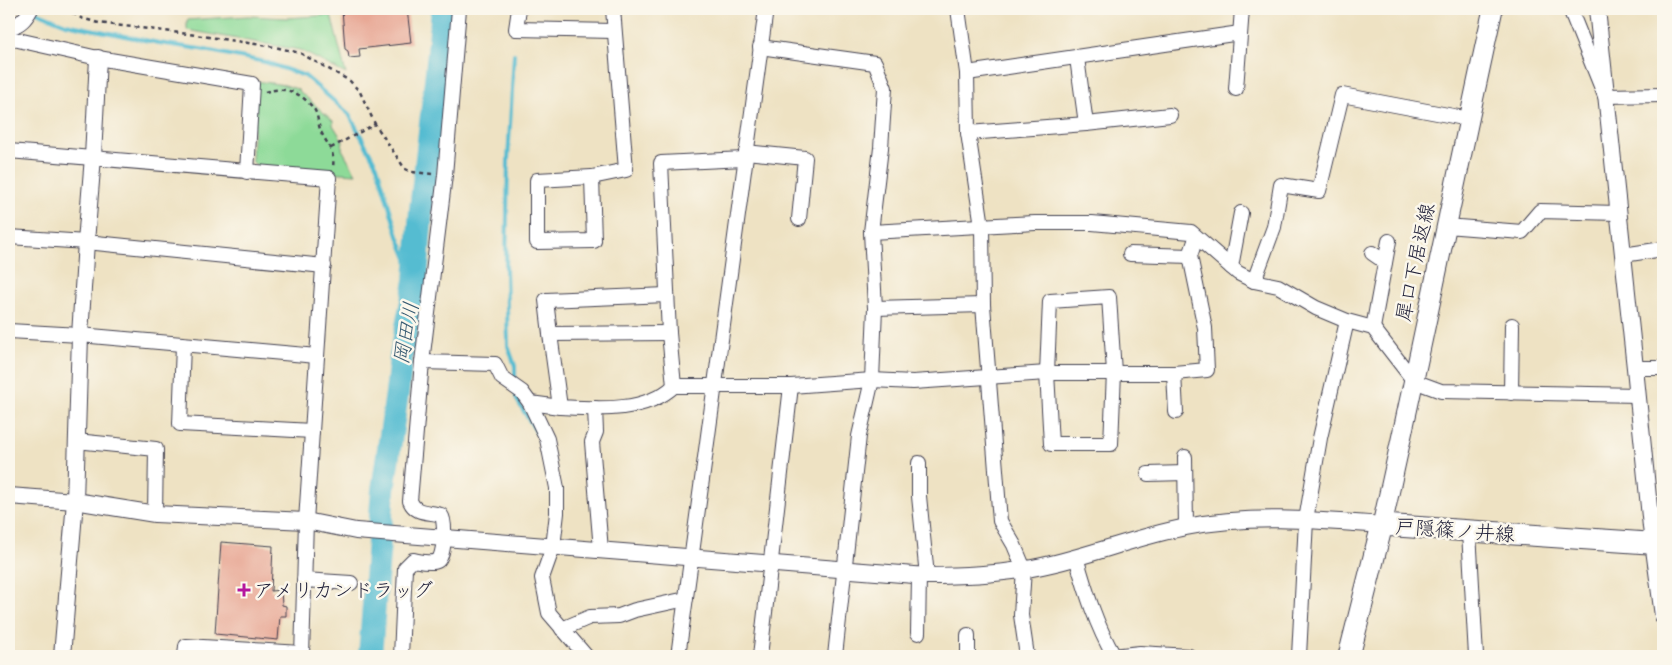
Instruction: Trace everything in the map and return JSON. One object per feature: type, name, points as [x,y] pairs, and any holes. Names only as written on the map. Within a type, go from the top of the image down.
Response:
[{"type":"main road","name":"犀口下居返線","points":[[1382,525],[1493,9]]},
{"type":"main road","name":"戸隠篠ノ井線","points":[[1349,656],[1382,525],[1658,543]]},
{"type":"street","points":[[401,656],[405,568],[413,560],[437,561],[441,557],[444,538],[445,523],[441,515],[418,511],[410,501],[422,362],[445,175],[459,9]]},
{"type":"street","points":[[520,9],[516,29],[614,31]]},
{"type":"street","points":[[592,177],[594,241],[538,242],[537,180],[592,177],[626,170],[613,9]]},
{"type":"street","points":[[678,656],[713,387],[766,9]]},
{"type":"street","points":[[958,9],[967,73],[968,133],[982,226],[983,306],[1000,521],[1014,545],[1024,570],[1021,615],[1026,656]]},
{"type":"street","points":[[1236,89],[1242,9]]},
{"type":"street","points":[[1570,9],[1605,96]]},
{"type":"street","points":[[1596,9],[1638,395],[1658,543],[1663,616]]},
{"type":"street","points":[[9,27],[19,24],[29,13]]},
{"type":"street","points":[[967,73],[1240,33]]},
{"type":"street","points":[[9,38],[98,58],[252,84],[246,172]]},
{"type":"street","points":[[760,47],[876,63],[885,88],[881,148],[871,232],[875,308],[872,380],[859,436],[835,656]]},
{"type":"street","points":[[62,656],[75,501],[80,335],[98,58]]},
{"type":"street","points":[[1077,58],[1086,124]]},
{"type":"street","points":[[1254,281],[1274,227],[1281,185],[1318,191],[1342,95],[1469,119]]},
{"type":"street","points":[[1605,96],[1663,95]]},
{"type":"street","points":[[968,133],[1086,124],[1170,115]]},
{"type":"street","points":[[9,151],[329,178],[306,521],[302,655],[186,646],[185,656]]},
{"type":"street","points":[[674,386],[669,333],[661,164],[745,155],[805,158],[799,219]]},
{"type":"street","points":[[1446,226],[1522,232],[1540,211],[1618,212]]},
{"type":"street","points":[[1231,267],[1242,213]]},
{"type":"street","points":[[871,232],[1035,223],[1092,223],[1191,232],[1238,273],[1254,281],[1278,286],[1316,308],[1347,321],[1374,328],[1414,381],[1441,391],[1638,395]]},
{"type":"street","points":[[9,238],[86,242],[324,266]]},
{"type":"street","points":[[530,403],[560,407],[595,408],[629,406],[653,400],[668,392],[674,386],[791,386],[872,380],[913,382],[1047,373],[1207,370],[1205,328],[1190,256],[1196,238]]},
{"type":"street","points":[[1374,328],[1389,241]]},
{"type":"street","points":[[1623,255],[1663,249]]},
{"type":"street","points":[[1372,253],[1385,262]]},
{"type":"street","points":[[1130,254],[1190,256]]},
{"type":"street","points":[[560,407],[546,300],[667,295]]},
{"type":"street","points":[[1109,297],[1114,372],[1111,444],[1051,444],[1047,373],[1050,301],[1109,297]]},
{"type":"street","points":[[875,308],[983,306]]},
{"type":"street","points":[[1299,656],[1306,520],[1320,438],[1347,321]]},
{"type":"street","points":[[1511,393],[1512,325]]},
{"type":"street","points":[[9,331],[80,335],[317,356]]},
{"type":"street","points":[[550,334],[669,333]]},
{"type":"street","points":[[183,345],[180,424],[312,432]]},
{"type":"street","points":[[422,362],[495,364],[502,378],[522,392],[530,403],[547,439],[557,488],[557,513],[552,546],[542,578],[549,613],[586,656]]},
{"type":"street","points":[[1636,368],[1663,368]]},
{"type":"street","points":[[1174,372],[1176,412]]},
{"type":"street","points":[[760,656],[791,386]]},
{"type":"street","points":[[595,408],[596,432],[592,442],[601,550]]},
{"type":"street","points":[[76,441],[156,449],[155,514]]},
{"type":"street","points":[[1185,457],[1186,527]]},
{"type":"street","points":[[918,633],[923,576],[918,496],[919,462]]},
{"type":"street","points":[[1148,474],[1186,473]]},
{"type":"street","points":[[9,496],[75,501],[155,514],[306,521],[356,531],[923,576],[987,574],[1024,570],[1147,536],[1186,527],[1230,521],[1306,520],[1382,525]]},
{"type":"street","points":[[1469,532],[1476,656]]},
{"type":"street","points":[[1076,557],[1090,606],[1105,641],[1114,656],[1140,653],[1189,656]]},
{"type":"street","points":[[304,580],[351,582]]},
{"type":"street","points":[[562,630],[590,618],[619,616],[635,610],[686,600]]},
{"type":"street","points":[[968,636],[968,656]]},
{"type":"path","points":[[66,9],[81,18],[99,23],[275,47],[300,53],[350,81],[360,92],[375,124],[406,169],[412,172],[445,175]]},
{"type":"path","points":[[251,92],[286,89],[296,94],[315,110],[318,127],[331,148],[334,164],[329,178]]},
{"type":"path","points":[[331,148],[375,124]]},
{"type":"green space","points":[[331,15],[346,74],[300,50],[187,30],[187,20],[248,16],[287,18]]},
{"type":"green space","points":[[256,81],[285,85],[297,89],[333,121],[333,125],[343,141],[342,149],[356,174],[258,167],[252,161]]},
{"type":"building","points":[[342,9],[407,9],[411,43],[359,49],[360,57],[349,58],[348,51],[345,49]]},
{"type":"building","points":[[221,542],[273,546],[271,591],[281,590],[282,605],[286,606],[286,616],[280,616],[278,640],[215,634]]},
{"type":"waterway","name":"岡田川","points":[[370,656],[383,490],[401,357],[416,281],[421,210],[443,9]]},
{"type":"waterway","points":[[34,11],[66,24],[265,62],[305,76],[349,114],[377,166],[398,236],[416,281]]},
{"type":"waterway","points":[[514,54],[508,160],[506,269],[508,346],[515,366],[515,383]]},
{"type":"waterway","points":[[516,395],[517,400],[537,433]]},
{"type":"place","name":"アメリカンドラッグ","points":[[244,590]]}]
